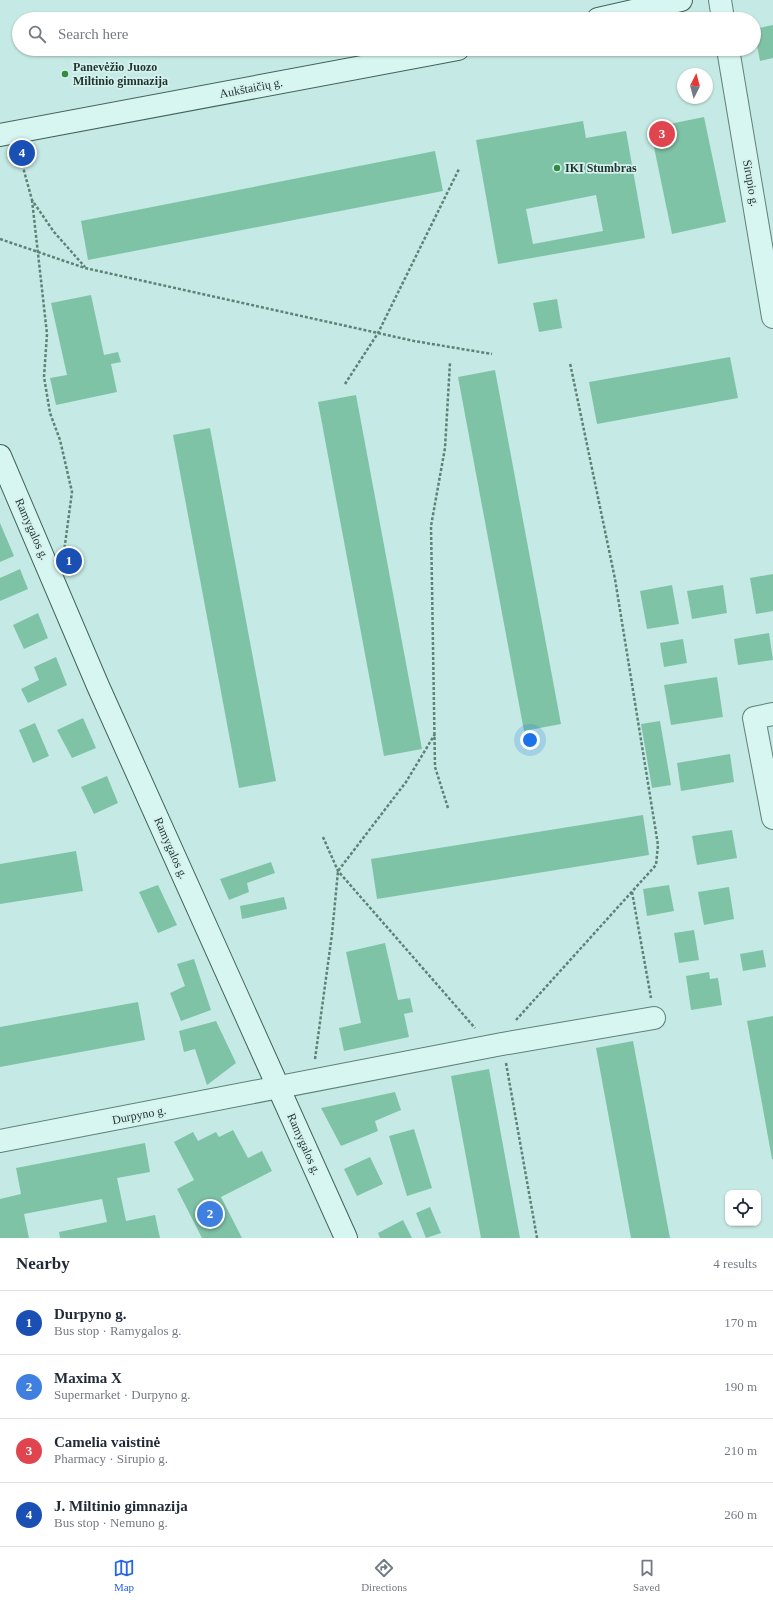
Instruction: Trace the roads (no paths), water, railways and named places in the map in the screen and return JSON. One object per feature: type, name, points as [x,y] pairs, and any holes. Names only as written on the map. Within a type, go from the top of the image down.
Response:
[{"type":"main road","points":[[629,12],[681,0]]},
{"type":"main road","points":[[720,0],[722,12]]},
{"type":"main road","name":"Aukštaičių g.","points":[[0,135],[420,56]]},
{"type":"main road","name":"Sirupio g.","points":[[729,56],[773,317]]},
{"type":"main road","name":"Ramygalos g.","points":[[0,456],[102,693],[346,1238]]},
{"type":"main road","points":[[773,714],[754,718],[773,818]]},
{"type":"main road","name":"Durpyno g.","points":[[0,1142],[312,1081],[654,1018]]},
{"type":"place","name":"Panevėžio Juozo Miltinio gimnazija","points":[[65,74]]},
{"type":"place","name":"Camelia vaistinė","points":[[662,134]]},
{"type":"place","name":"J. Miltinio gimnazija","points":[[22,153]]},
{"type":"place","name":"IKI Stumbras","points":[[557,168]]},
{"type":"place","name":"Durpyno g.","points":[[69,561]]},
{"type":"place","name":"Maxima X","points":[[210,1214]]}]
